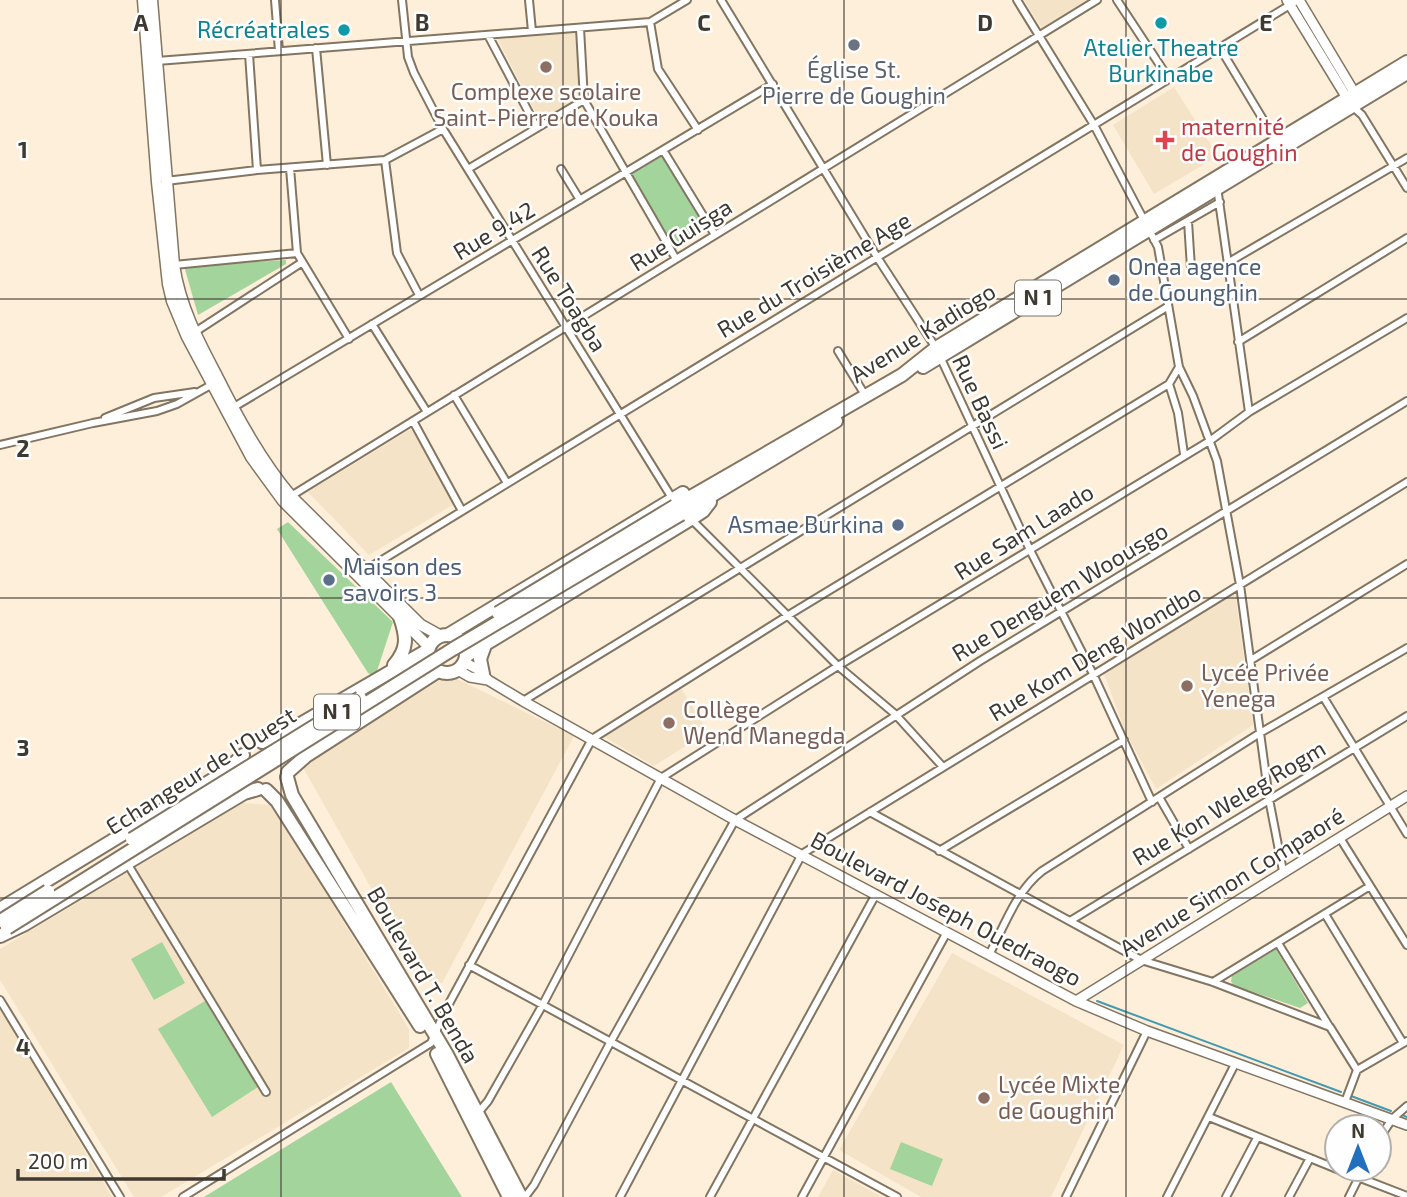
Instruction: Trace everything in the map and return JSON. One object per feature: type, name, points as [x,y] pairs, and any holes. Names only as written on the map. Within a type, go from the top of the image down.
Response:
[{"type":"highway","name":"Avenue Kadiogo","points":[[680,510],[938,353],[1217,190],[1355,102],[1407,62]]},
{"type":"highway","name":"Avenue Kadiogo","points":[[1217,190],[1276,141],[1407,73]]},
{"type":"highway","name":"Avenue Kadiogo","points":[[711,491],[938,353]]},
{"type":"highway","name":"N 1","points":[[1,924],[225,772],[251,746],[292,729],[387,674],[445,636],[680,510],[703,511],[711,491]]},
{"type":"highway","name":"N 1","points":[[1,924],[25,924],[244,793],[276,788],[306,755],[438,671],[448,674],[485,645],[680,510]]},
{"type":"highway","name":"N 1","points":[[1,924],[680,510]]},
{"type":"highway","name":"Echangeur de l'Ouest","points":[[1,924],[197,797],[680,510]]},
{"type":"highway","points":[[387,674],[405,649],[406,641],[400,617]]},
{"type":"highway","points":[[445,636],[460,640],[463,645],[463,663]]},
{"type":"highway","points":[[485,645],[480,659],[485,677]]},
{"type":"highway","points":[[429,648],[429,662],[438,671]]},
{"type":"highway","points":[[262,742],[273,743],[283,750],[288,760],[287,774]]},
{"type":"highway","points":[[243,754],[240,765],[242,775],[248,784],[262,790]]},
{"type":"highway","name":"Boulevard T. Benda","points":[[287,774],[292,795],[478,1113],[523,1197]]},
{"type":"highway","name":"Boulevard T. Benda","points":[[262,790],[277,801],[433,1038],[509,1197]]},
{"type":"main road","points":[[143,0],[174,265],[181,299],[234,407],[287,499]]},
{"type":"main road","points":[[152,0],[152,61],[168,284],[178,318],[251,457],[287,499],[361,572],[421,625],[445,636]]},
{"type":"main road","points":[[361,572],[429,648]]},
{"type":"street","points":[[275,0],[279,51]]},
{"type":"street","name":"Rue Toagba","points":[[402,0],[405,41],[414,73],[443,129],[680,510],[838,666],[895,714],[943,767]]},
{"type":"street","points":[[529,0],[532,32]]},
{"type":"street","points":[[152,61],[650,22],[687,0]]},
{"type":"street","name":"Rue Bassi","points":[[721,0],[938,353],[1152,802]]},
{"type":"street","points":[[1017,0],[1094,125],[1149,230],[1161,259],[1179,367],[1211,440],[1226,513],[1240,585],[1269,799],[1283,872]]},
{"type":"street","name":"Rue Guisga","points":[[287,499],[1097,0]]},
{"type":"street","points":[[1117,0],[1169,79]]},
{"type":"street","points":[[1293,1],[1407,188]]},
{"type":"street","name":"Rue du Troisième Age","points":[[361,572],[1293,1]]},
{"type":"street","points":[[650,22],[658,69],[698,130]]},
{"type":"street","points":[[580,28],[584,100],[676,259]]},
{"type":"street","points":[[488,35],[537,128]]},
{"type":"street","points":[[316,48],[327,165]]},
{"type":"street","points":[[1220,48],[1276,141]]},
{"type":"street","points":[[249,54],[257,170]]},
{"type":"street","name":"Rue 9.42","points":[[234,407],[773,84]]},
{"type":"street","points":[[468,169],[584,100]]},
{"type":"street","points":[[166,181],[257,170],[385,160],[443,129]]},
{"type":"street","points":[[663,150],[715,235]]},
{"type":"street","points":[[1229,262],[1407,158]]},
{"type":"street","points":[[385,160],[397,253],[419,295]]},
{"type":"street","points":[[290,168],[297,253],[349,339]]},
{"type":"street","points":[[561,169],[580,200]]},
{"type":"street","points":[[1149,230],[1188,220],[1217,190]]},
{"type":"street","points":[[1217,190],[1249,412]]},
{"type":"street","points":[[1188,220],[1191,268]]},
{"type":"street","points":[[1238,342],[1407,238]]},
{"type":"street","points":[[174,265],[297,253]]},
{"type":"street","points":[[195,332],[301,263]]},
{"type":"street","points":[[523,701],[1167,307]]},
{"type":"street","name":"Rue Sam Laado","points":[[661,778],[838,666],[1211,440],[1249,412],[1407,318]]},
{"type":"street","points":[[372,324],[427,412]]},
{"type":"street","points":[[838,351],[865,395]]},
{"type":"street","points":[[183,1197],[433,1038],[469,965],[592,739],[787,616],[1169,384],[1179,367]]},
{"type":"street","points":[[1169,384],[1178,413],[1184,454]]},
{"type":"street","points":[[0,445],[157,411],[177,404],[211,385]]},
{"type":"street","points":[[93,423],[154,398],[200,391]]},
{"type":"street","points":[[454,396],[507,483]]},
{"type":"street","name":"Rue Denguem Woousgo","points":[[735,820],[895,714],[1060,611],[1226,513],[1407,401]]},
{"type":"street","points":[[413,421],[462,511]]},
{"type":"street","name":"Rue Kom Deng Wondbo","points":[[802,854],[1407,482]]},
{"type":"street","points":[[1251,660],[1407,565]]},
{"type":"street","points":[[989,955],[1027,884],[1042,871],[1260,733],[1407,648]]},
{"type":"street","name":"Boulevard Joseph Ouedraogo","points":[[463,663],[470,677],[485,677],[735,820],[1076,1001],[1147,1031],[1375,1113]]},
{"type":"street","points":[[1324,698],[1407,834]]},
{"type":"street","name":"Rue Kon Weleg Rogm","points":[[1070,921],[1407,716]]},
{"type":"street","points":[[939,851],[1124,740]]},
{"type":"street","points":[[478,1113],[488,1101],[542,1006],[661,778]]},
{"type":"street","name":"Avenue Simon Compaoré","points":[[1076,1001],[1407,796]]},
{"type":"street","points":[[1159,797],[1189,849]]},
{"type":"street","points":[[870,812],[1141,960],[1213,982],[1330,1027]]},
{"type":"street","points":[[523,1197],[534,1185],[735,820]]},
{"type":"street","points":[[1340,838],[1407,944]]},
{"type":"street","points":[[620,1197],[802,854]]},
{"type":"street","points":[[127,863],[267,1092]]},
{"type":"street","points":[[1213,982],[1370,886]]},
{"type":"street","points":[[710,1197],[876,894]]},
{"type":"street","points":[[1325,914],[1405,1042],[1357,1070],[1345,1102]]},
{"type":"street","points":[[802,1197],[947,932]]},
{"type":"street","points":[[1278,943],[1357,1070]]},
{"type":"street","points":[[469,965],[897,1197]]},
{"type":"street","points":[[0,1000],[120,1197]]},
{"type":"street","points":[[1066,1197],[1147,1031]]},
{"type":"street","points":[[1167,1197],[1235,1063]]},
{"type":"street","points":[[1393,1118],[1407,1106]]},
{"type":"street","points":[[1209,1117],[1323,1163]]},
{"type":"street","points":[[1226,1197],[1257,1138]]},
{"type":"street","points":[[1289,1197],[1310,1158]]},
{"type":"street","points":[[1374,1183],[1407,1196]]},
{"type":"shaded area","points":[[1024,0],[1092,0],[1043,30]]},
{"type":"shaded area","name":"Complexe scolaire Saint-Pierre de Kouka","points":[[577,33],[582,96],[540,121],[497,38]]},
{"type":"shaded area","name":"maternité de Goughin","points":[[1174,87],[1218,156],[1154,194],[1113,125]]},
{"type":"shaded area","points":[[411,429],[456,503],[369,555],[308,492]]},
{"type":"shaded area","points":[[1235,592],[1253,725],[1156,789],[1125,731],[1104,674]]},
{"type":"shaded area","points":[[449,675],[574,736],[442,983],[423,980],[301,764]]},
{"type":"shaded area","points":[[681,688],[708,732],[654,766],[601,735]]},
{"type":"shaded area","points":[[243,803],[272,805],[409,1029],[409,1048],[161,1197],[134,1197],[0,980],[0,949]]},
{"type":"shaded area","name":"Lycée Mixte de Goughin","points":[[952,953],[1124,1045],[1051,1197],[921,1197],[839,1150]]},
{"type":"shaded area","points":[[0,1008],[112,1197],[0,1197]]},
{"type":"shaded area","points":[[833,1170],[882,1197],[818,1197]]},
{"type":"green space","points":[[662,156],[707,231],[676,249],[631,175]]},
{"type":"green space","points":[[286,260],[286,264],[198,315],[184,266]]},
{"type":"green space","points":[[288,522],[393,622],[377,671],[372,675],[368,673],[277,529]]},
{"type":"green space","points":[[162,942],[185,983],[154,1000],[131,959]]},
{"type":"green space","points":[[1276,949],[1308,1003],[1300,1008],[1233,985],[1231,981],[1232,976]]},
{"type":"green space","points":[[205,1001],[258,1087],[212,1117],[158,1029]]},
{"type":"green space","points":[[391,1082],[462,1197],[204,1197]]},
{"type":"green space","points":[[901,1142],[943,1159],[932,1186],[890,1169]]},
{"type":"waterway","points":[[1097,1001],[1341,1092]]},
{"type":"waterway","points":[[1351,1096],[1391,1111]]},
{"type":"waterway","points":[[1400,1114],[1407,1117]]},
{"type":"place","name":"Atelier Theatre Burkinabe","points":[[1161,23]]},
{"type":"place","name":"Récréatrales","points":[[344,30]]},
{"type":"place","name":"Église St. Pierre de Goughin","points":[[854,45]]},
{"type":"place","name":"Complexe scolaire Saint-Pierre de Kouka","points":[[546,67]]},
{"type":"place","name":"maternité de Goughin","points":[[1165,140]]},
{"type":"place","name":"Onea agence de Gounghin","points":[[1114,280]]},
{"type":"place","name":"Asmae Burkina","points":[[898,525]]},
{"type":"place","name":"Maison des savoirs 3","points":[[329,580]]},
{"type":"place","name":"Lycée Privée Yenega","points":[[1187,686]]},
{"type":"place","name":"Collège Wend Manegda","points":[[669,723]]},
{"type":"place","name":"Lycée Mixte de Goughin","points":[[984,1098]]}]
